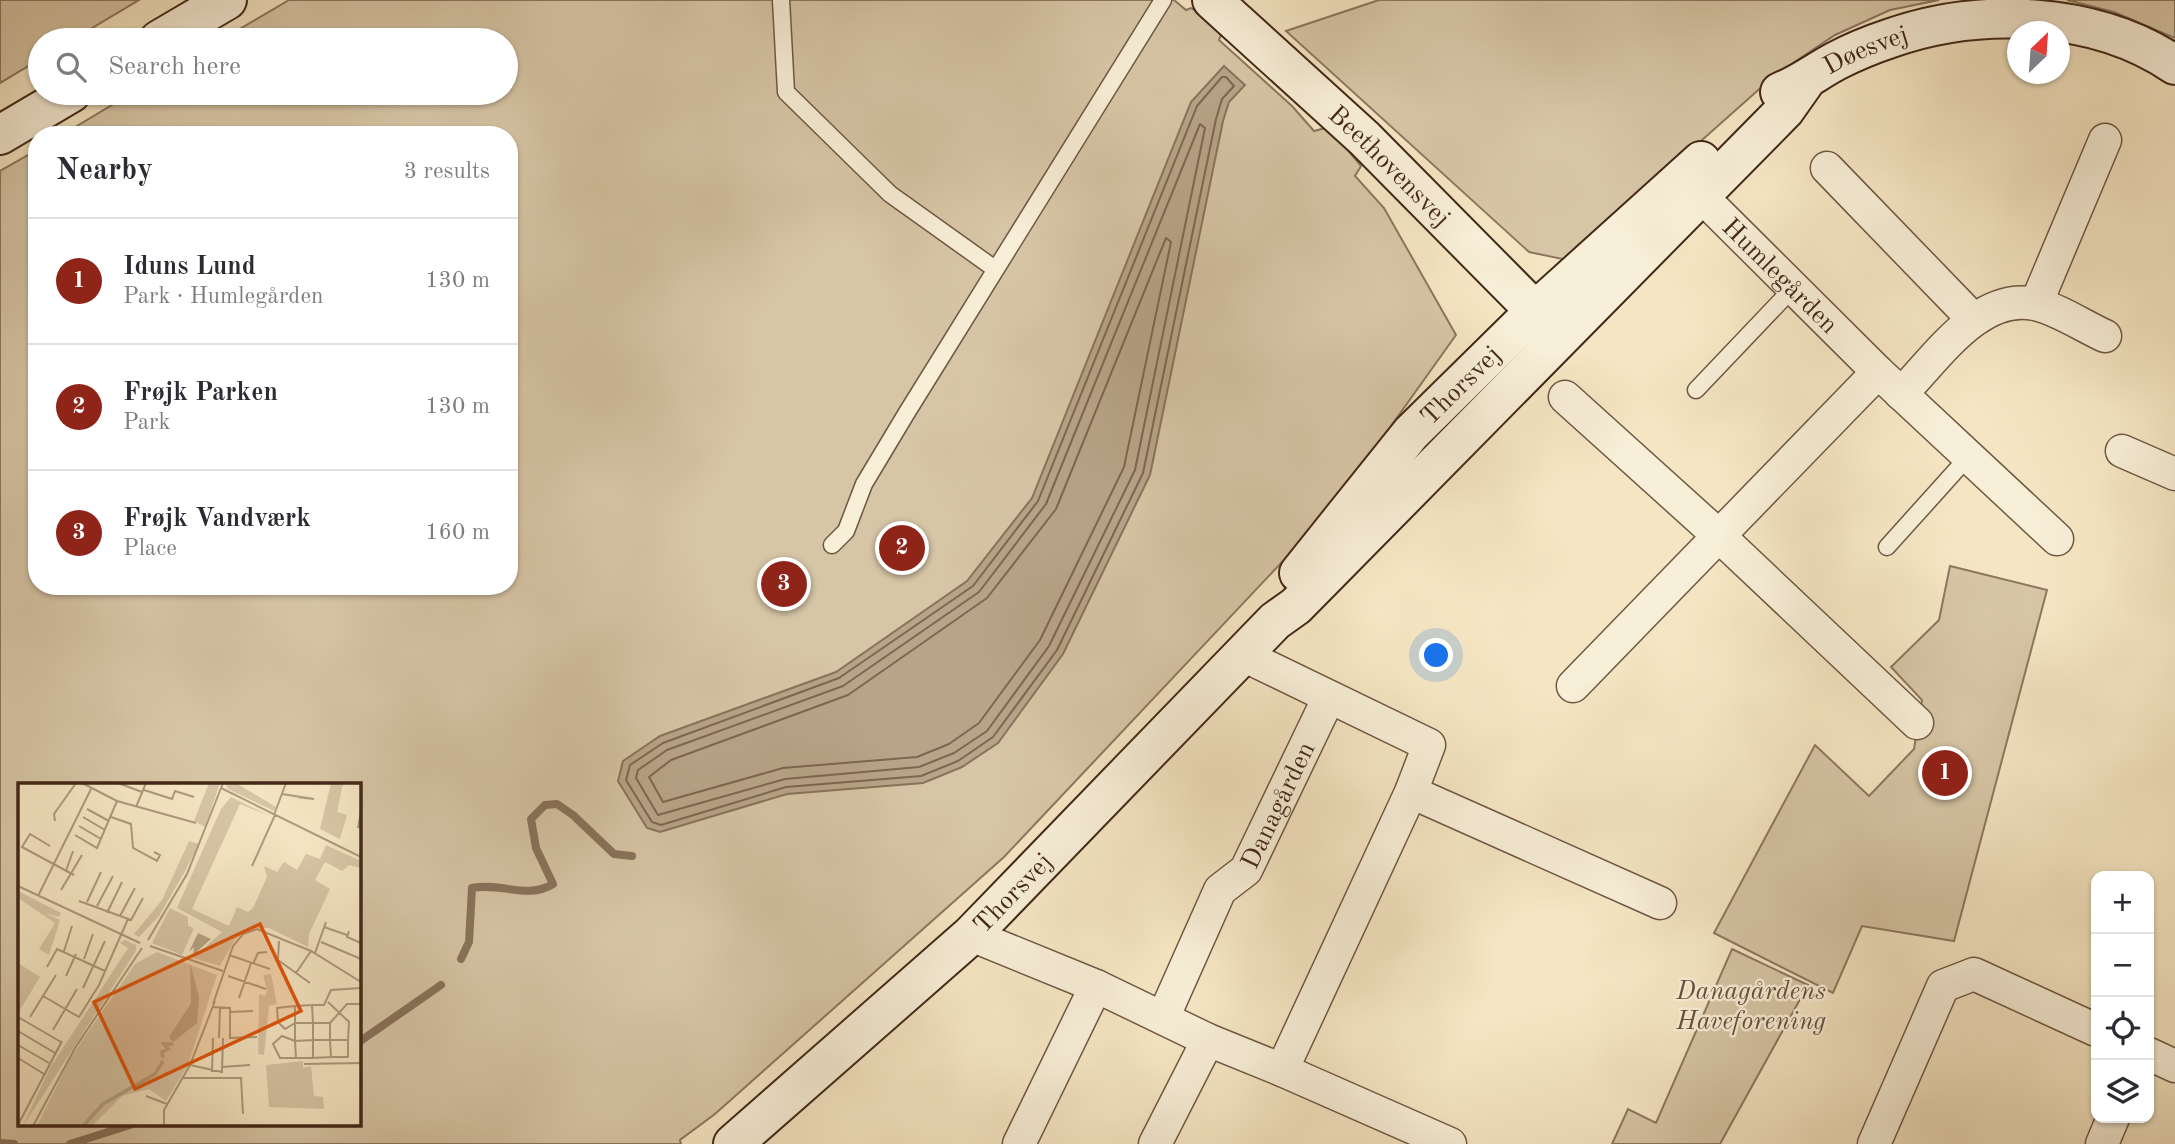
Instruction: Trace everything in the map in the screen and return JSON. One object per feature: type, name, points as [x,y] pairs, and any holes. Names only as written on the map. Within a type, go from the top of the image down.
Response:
[{"type":"street","points":[[179,28],[227,0]]},
{"type":"street","name":"Beethovensvej","points":[[1212,0],[1364,138],[1562,338]]},
{"type":"street","name":"Døesvej","points":[[1691,188],[1785,110],[1804,83],[1836,61],[1891,38],[1946,23],[2003,18],[2060,22],[2115,37],[2175,65]]},
{"type":"street","points":[[0,135],[51,105]]},
{"type":"street","points":[[2036,304],[2105,140]]},
{"type":"street","points":[[1827,168],[1974,320]]},
{"type":"street","name":"Thorsvej","points":[[1275,621],[1284,592],[1411,433],[1535,312],[1691,188]]},
{"type":"street","name":"Thorsvej","points":[[733,1144],[971,935],[1275,621],[1306,596],[1562,338],[1691,188]]},
{"type":"street","name":"Humlegården","points":[[1691,188],[1878,372],[2057,539]]},
{"type":"street","points":[[1901,394],[1974,320],[2004,303],[2036,304],[2105,336]]},
{"type":"street","points":[[1573,686],[1878,372]]},
{"type":"street","points":[[1564,397],[1719,536],[1917,723]]},
{"type":"street","points":[[2122,451],[2175,474]]},
{"type":"street","points":[[1243,655],[1429,745],[1411,792],[1282,1070]]},
{"type":"street","name":"Danagården","points":[[1163,1018],[1220,891],[1246,870],[1329,697]]},
{"type":"street","points":[[1411,792],[1660,903]]},
{"type":"street","points":[[971,935],[1096,986],[1208,1040],[1450,1144]]},
{"type":"street","points":[[1874,1144],[1943,986],[1974,974],[2091,1028]]},
{"type":"street","points":[[1019,1144],[1096,986]]},
{"type":"street","points":[[1155,1144],[1208,1040]]},
{"type":"street","points":[[2154,1056],[2175,1066]]},
{"type":"street","points":[[2102,1144],[2111,1123]]},
{"type":"lane","points":[[781,0],[786,92],[890,194],[995,269]]},
{"type":"lane","points":[[832,545],[846,531],[864,484],[1164,0]]},
{"type":"lane","points":[[1696,390],[1793,288]]},
{"type":"lane","points":[[1886,547],[1968,457]]},
{"type":"green space","points":[[0,0],[139,0],[92,28],[28,28],[28,66],[0,83]]},
{"type":"green space","points":[[289,0],[1174,0],[1186,10],[1191,8],[1207,18],[1221,35],[1219,40],[1292,106],[1314,131],[1329,127],[1361,166],[1355,176],[1384,208],[1456,335],[1331,510],[1004,857],[715,1114],[680,1140],[681,1144],[0,1144],[0,171],[28,155],[28,595],[518,595],[518,126],[77,126],[112,105],[518,105],[518,28],[241,28]]},
{"type":"green space","points":[[1379,0],[1939,0],[1890,10],[1835,35],[1774,76],[1567,260],[1529,252],[1286,31]]},
{"type":"green space","points":[[2067,0],[2175,0],[2175,38],[2114,12]]},
{"type":"green space","points":[[1950,566],[2047,590],[1954,941],[1862,926],[1833,993],[1714,933],[1815,745],[1869,796],[1914,749],[1922,700],[1891,667],[1939,620]]},
{"type":"green space","name":"Danagårdens Haveforening","points":[[1732,949],[1808,985],[1720,1144],[1612,1144],[1628,1109],[1656,1123]]},
{"type":"water","points":[[1224,66],[1245,85],[1229,102],[1223,121],[1150,475],[1063,654],[998,743],[962,767],[923,783],[787,794],[660,832],[647,828],[618,781],[623,761],[660,736],[836,672],[967,581],[1032,498],[1191,102]]},
{"type":"waterway","points":[[461,959],[469,942],[472,888],[534,891],[553,884],[536,848],[531,819],[545,805],[557,804],[573,815],[614,854],[632,856]]},
{"type":"waterway","points":[[360,1041],[441,985]]},
{"type":"waterway","points":[[70,1144],[127,1126]]},
{"type":"waterway","points":[[0,1143],[14,1144]]},
{"type":"place","name":"Frøjk Parken","points":[[902,548]]},
{"type":"place","name":"Frøjk Vandværk","points":[[784,584]]},
{"type":"place","name":"Iduns Lund","points":[[1945,773]]}]
